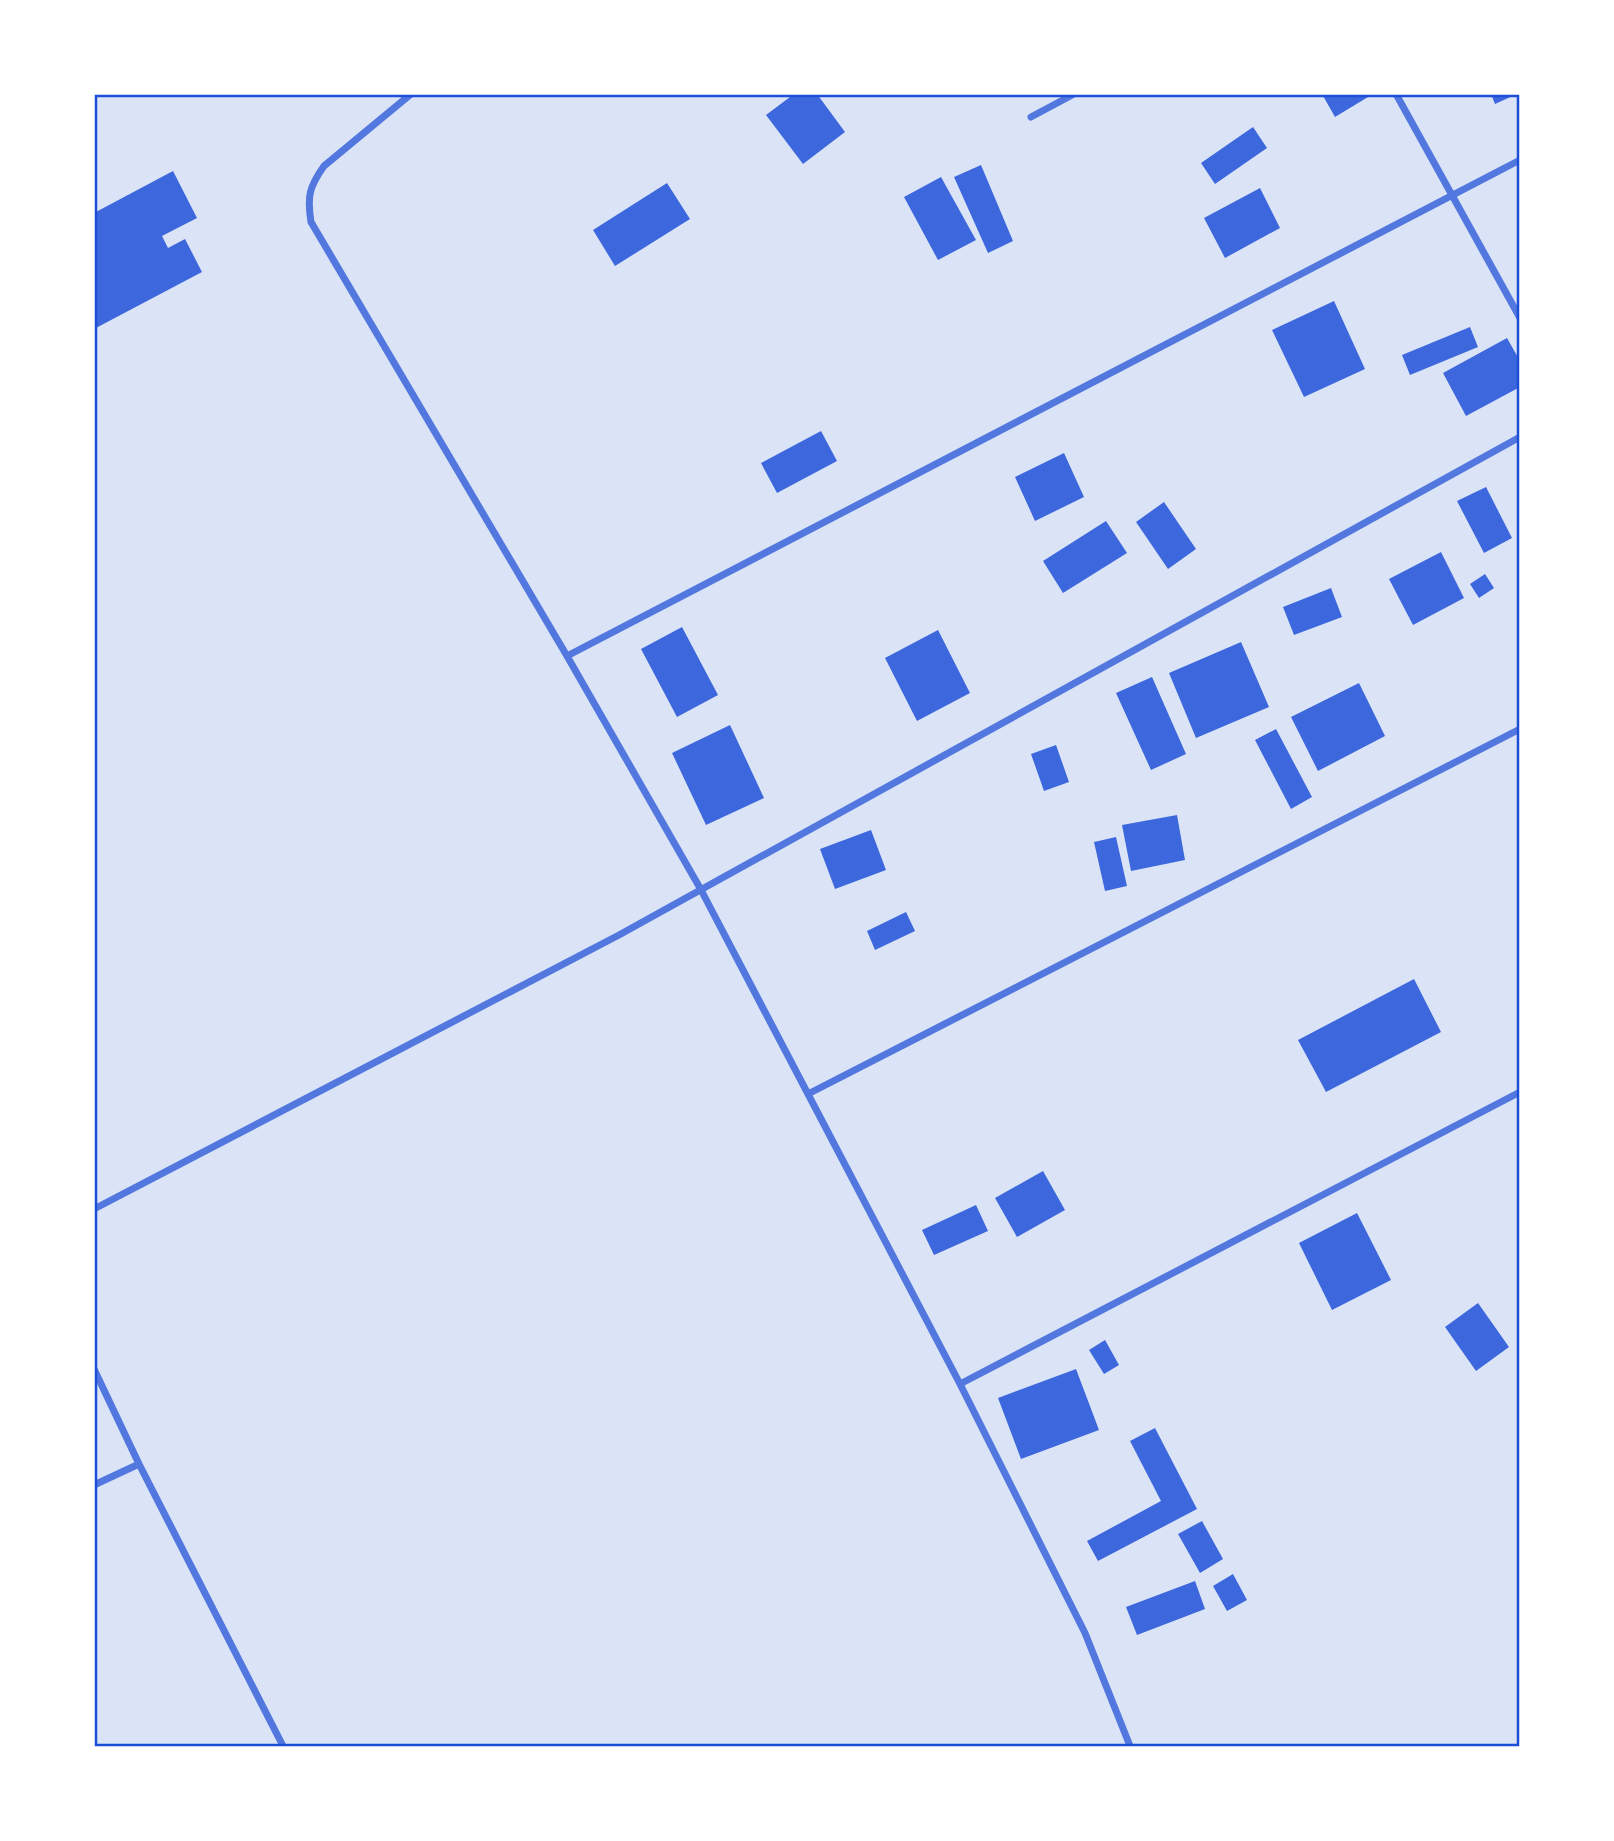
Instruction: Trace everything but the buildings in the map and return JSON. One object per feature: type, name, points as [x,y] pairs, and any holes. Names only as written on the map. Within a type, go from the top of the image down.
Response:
[{"type":"street","points":[[411,94],[324,166],[314,180],[307,201],[311,222],[567,656],[700,888],[960,1384],[1084,1633],[1130,1746]]},
{"type":"street","points":[[1031,117],[1074,94]]},
{"type":"street","points":[[1396,94],[1520,318]]},
{"type":"street","points":[[567,656],[1520,160]]},
{"type":"street","points":[[94,1209],[619,935],[1520,437]]},
{"type":"street","points":[[808,1094],[1520,729]]},
{"type":"street","points":[[960,1384],[1520,1092]]},
{"type":"street","points":[[94,1368],[139,1464],[283,1746]]},
{"type":"street","points":[[94,1485],[139,1464]]},
{"type":"shaded area","points":[[95,95],[1519,95],[1519,1746],[95,1746]]}]
